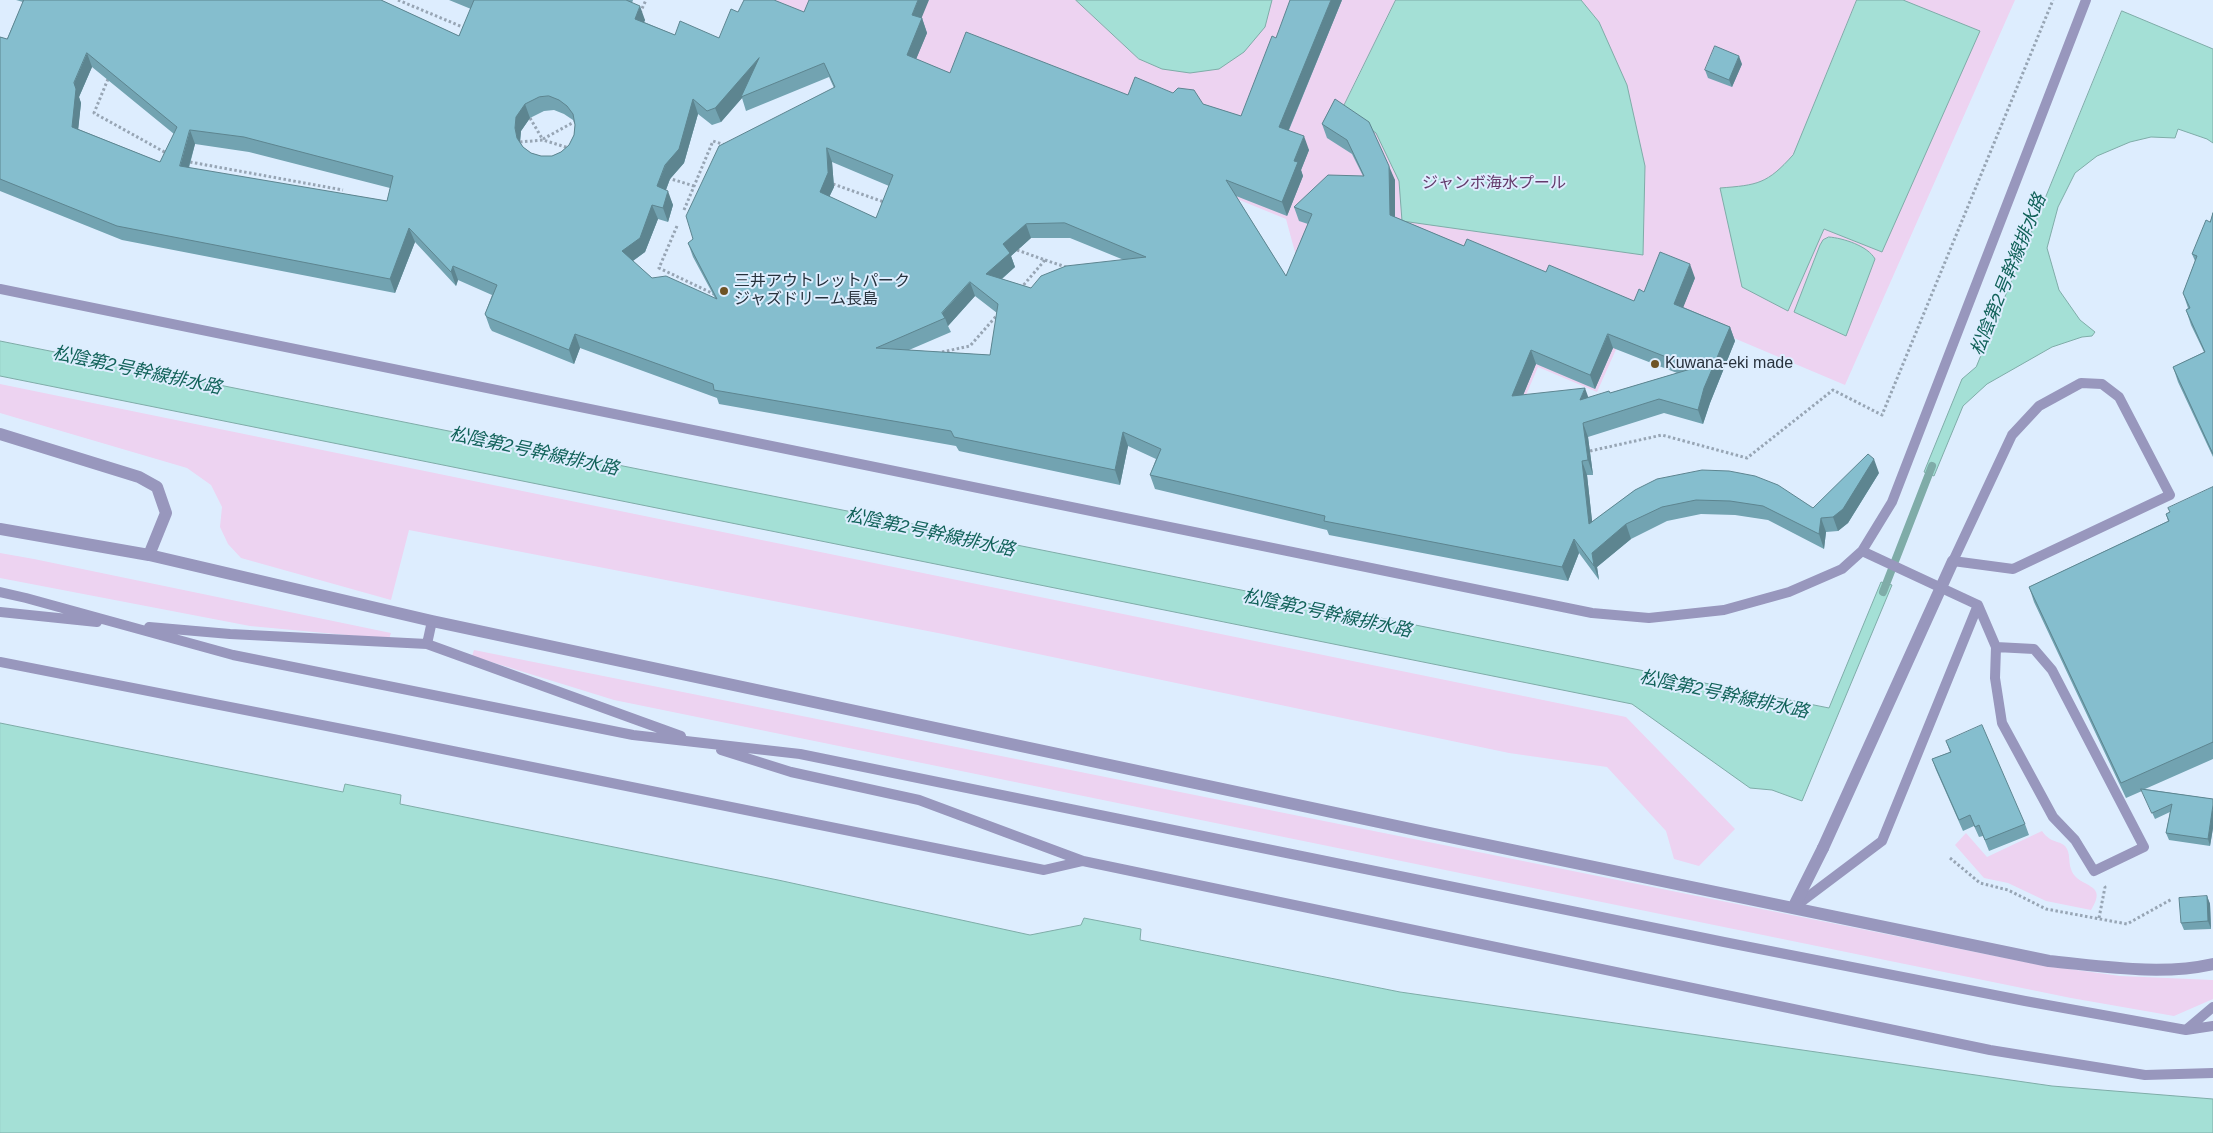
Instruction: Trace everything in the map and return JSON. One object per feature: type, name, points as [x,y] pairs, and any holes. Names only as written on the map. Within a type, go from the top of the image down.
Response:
[{"type":"street","points":[[0,434],[138,477],[157,487],[166,513],[149,554]]},
{"type":"street","points":[[0,530],[149,554],[432,621],[1430,833],[2049,960],[2128,968],[2195,968],[2213,964]]},
{"type":"street","points":[[1794,908],[1953,561]]},
{"type":"lane","points":[[0,289],[1592,613],[1649,618],[1724,610],[1789,592],[1842,569],[1862,551],[1892,502],[2086,0]]},
{"type":"lane","points":[[2081,383],[2102,384],[2119,397],[2170,496],[2013,569],[1953,561],[2012,435],[2039,406],[2081,383]]},
{"type":"lane","points":[[1862,551],[1978,605],[1996,647],[1995,678],[2002,723],[2052,817],[2074,840],[2094,871],[2144,847],[2052,670],[2034,648],[1996,647]]},
{"type":"lane","points":[[0,592],[253,659],[633,735],[800,754],[1704,938],[2025,1001],[2186,1030],[2213,1026]]},
{"type":"lane","points":[[1794,908],[1882,841],[1978,605]]},
{"type":"lane","points":[[0,612],[230,634],[427,644],[698,742],[791,772],[919,800],[1082,861],[1990,1050],[2145,1074],[2213,1073]]},
{"type":"lane","points":[[427,644],[432,621]]},
{"type":"lane","points":[[0,662],[1044,870],[1082,861]]},
{"type":"lane","points":[[2186,1030],[2213,1007]]},
{"type":"path","points":[[398,0],[472,32]]},
{"type":"path","points":[[638,17],[646,0]]},
{"type":"path","points":[[1590,452],[1662,435],[1747,458],[1833,390],[1882,415],[2053,0]]},
{"type":"path","points":[[108,79],[94,113],[174,157]]},
{"type":"path","points":[[530,118],[543,140]]},
{"type":"path","points":[[543,140],[574,122]]},
{"type":"path","points":[[520,142],[543,140],[570,148]]},
{"type":"path","points":[[684,210],[713,141],[731,147]]},
{"type":"path","points":[[190,162],[343,190]]},
{"type":"path","points":[[662,177],[694,186]]},
{"type":"path","points":[[833,184],[888,204]]},
{"type":"path","points":[[677,226],[659,268],[719,297]]},
{"type":"path","points":[[1018,250],[1073,269]]},
{"type":"path","points":[[1015,295],[1045,260]]},
{"type":"path","points":[[935,354],[970,346],[998,314]]},
{"type":"path","points":[[1950,858],[1980,883],[2008,890],[2046,909],[2127,924],[2172,899]]},
{"type":"path","points":[[2094,871],[2105,887],[2099,918]]},
{"type":"green space","name":"ジャンボ海水プール","points":[[750,0],[2015,0],[1845,385],[1639,298],[1597,392],[1538,367],[1523,402],[1299,267],[1286,219]]},
{"type":"green space","points":[[0,384],[1626,717],[1735,829],[1699,866],[1674,859],[1666,831],[1607,767],[1509,753],[943,634],[409,530],[391,600],[241,558],[228,544],[220,527],[222,507],[211,485],[187,468],[0,413]]},
{"type":"green space","points":[[0,553],[391,633],[389,639],[250,626],[0,578]]},
{"type":"green space","points":[[474,650],[2040,965],[2120,976],[2213,980],[2213,999],[2174,1016],[2071,998],[614,700],[472,656]]},
{"type":"green space","points":[[2042,831],[2050,839],[2065,846],[2074,875],[2095,890],[2097,894],[2096,901],[2091,910],[2046,901],[2008,883],[1984,878],[1955,845],[1966,833],[1987,857]]},
{"type":"water","points":[[1076,0],[1272,0],[1265,27],[1244,52],[1219,69],[1190,73],[1162,69],[1139,59]]},
{"type":"water","points":[[1396,0],[1581,0],[1599,22],[1627,85],[1645,166],[1643,255],[1402,221],[1399,181],[1376,133],[1342,110]]},
{"type":"water","points":[[1857,0],[1903,0],[1980,31],[1882,252],[1824,229],[1788,311],[1742,287],[1720,188],[1744,186],[1761,181],[1776,172],[1793,155]]},
{"type":"water","points":[[2122,11],[2213,49],[2213,143],[2178,129],[2175,138],[2151,137],[2130,142],[2097,156],[2075,173],[2058,207],[2047,248],[2059,290],[2080,320],[2095,332],[2092,336],[2082,337],[2052,347],[1987,384],[1963,406],[1934,476],[1924,472],[1962,379],[1976,367]]},
{"type":"water","points":[[1829,237],[1855,244],[1867,250],[1875,259],[1846,336],[1794,312],[1820,245],[1823,240]]},
{"type":"water","points":[[0,341],[1829,708],[1881,582],[1892,585],[1802,801],[1772,790],[1750,788],[1632,704],[0,376]]},
{"type":"water","points":[[0,723],[343,792],[345,784],[401,795],[400,804],[778,880],[1030,935],[1081,925],[1084,918],[1141,929],[1140,940],[1400,992],[2052,1086],[2213,1099],[2213,1133],[0,1133]]},
{"type":"building","name":"三井アウトレットパーク ジャズドリーム長島","points":[[24,0],[381,0],[459,36],[474,0],[626,0],[640,6],[635,19],[675,35],[680,21],[719,38],[731,9],[738,12],[744,0],[774,0],[804,12],[809,0],[918,0],[912,15],[922,18],[907,55],[950,73],[966,32],[1128,95],[1135,77],[1173,93],[1178,88],[1194,90],[1203,104],[1241,116],[1272,36],[1276,38],[1290,0],[1331,0],[1279,127],[1304,136],[1294,161],[1298,162],[1282,202],[1226,180],[1286,276],[1312,214],[1294,207],[1328,175],[1364,176],[1347,140],[1322,124],[1335,99],[1369,122],[1389,166],[1390,215],[1464,246],[1467,239],[1546,272],[1549,265],[1634,301],[1639,289],[1644,292],[1660,252],[1690,264],[1674,304],[1730,327],[1704,388],[1698,410],[1659,399],[1583,423],[1588,460],[1582,461],[1589,524],[1635,490],[1657,479],[1702,470],[1729,471],[1755,476],[1778,485],[1813,508],[1868,454],[1874,459],[1843,509],[1833,517],[1821,518],[1819,534],[1763,506],[1730,501],[1696,500],[1662,507],[1626,524],[1592,553],[1594,566],[1574,539],[1562,567],[1324,521],[1325,516],[1150,475],[1161,449],[1123,432],[1115,470],[954,437],[951,431],[714,390],[713,384],[575,334],[569,350],[487,317],[485,314],[497,285],[453,266],[451,272],[409,228],[390,279],[117,226],[0,179],[0,37],[7,39]],"holes":[[[87,53],[177,127],[160,162],[72,127],[76,89],[74,83]],[[759,58],[741,97],[824,63],[835,87],[719,146],[686,216],[693,239],[688,243],[717,299],[666,276],[652,278],[622,251],[640,238],[652,205],[663,208],[668,191],[657,186],[665,165],[679,149],[693,99],[707,111],[715,108]],[[549,96],[567,106],[573,114],[575,125],[574,135],[569,145],[561,152],[552,156],[541,156],[531,153],[523,147],[517,138],[515,128],[516,117],[525,104],[539,97]],[[190,130],[244,137],[393,176],[387,201],[180,166]],[[827,148],[893,175],[876,218],[820,192],[828,173]],[[1065,223],[1146,257],[1066,266],[1041,276],[1031,288],[986,274],[1010,253],[1003,244],[1026,224]],[[970,282],[998,304],[990,355],[876,348],[945,318],[942,313]],[[1608,334],[1694,368],[1580,400],[1585,388],[1512,396],[1531,350],[1590,375]]]},
{"type":"building","points":[[1715,46],[1739,56],[1729,80],[1705,70]]},
{"type":"building","points":[[2213,213],[2213,454],[2173,367],[2205,352],[2186,310],[2190,308],[2183,293],[2197,256],[2192,254],[2206,220],[2210,222]]},
{"type":"building","points":[[2213,487],[2213,742],[2121,783],[2029,587],[2169,521],[2166,514],[2170,512],[2168,508]]},
{"type":"building","points":[[1982,725],[2025,824],[1985,840],[1979,825],[1975,827],[1970,815],[1959,820],[1932,759],[1951,752],[1946,741]]},
{"type":"building","points":[[2141,789],[2213,799],[2208,839],[2166,833],[2172,804],[2152,813]]},
{"type":"building","points":[[2207,896],[2208,921],[2181,923],[2179,898]]},
{"type":"waterway","name":"松陰第2号幹線排水路","points":[[1883,592],[1932,466]]},
{"type":"place","name":"三井アウトレットパーク ジャズドリーム長島","points":[[724,291]]},
{"type":"place","name":"Kuwana-eki made","points":[[1655,364]]}]
